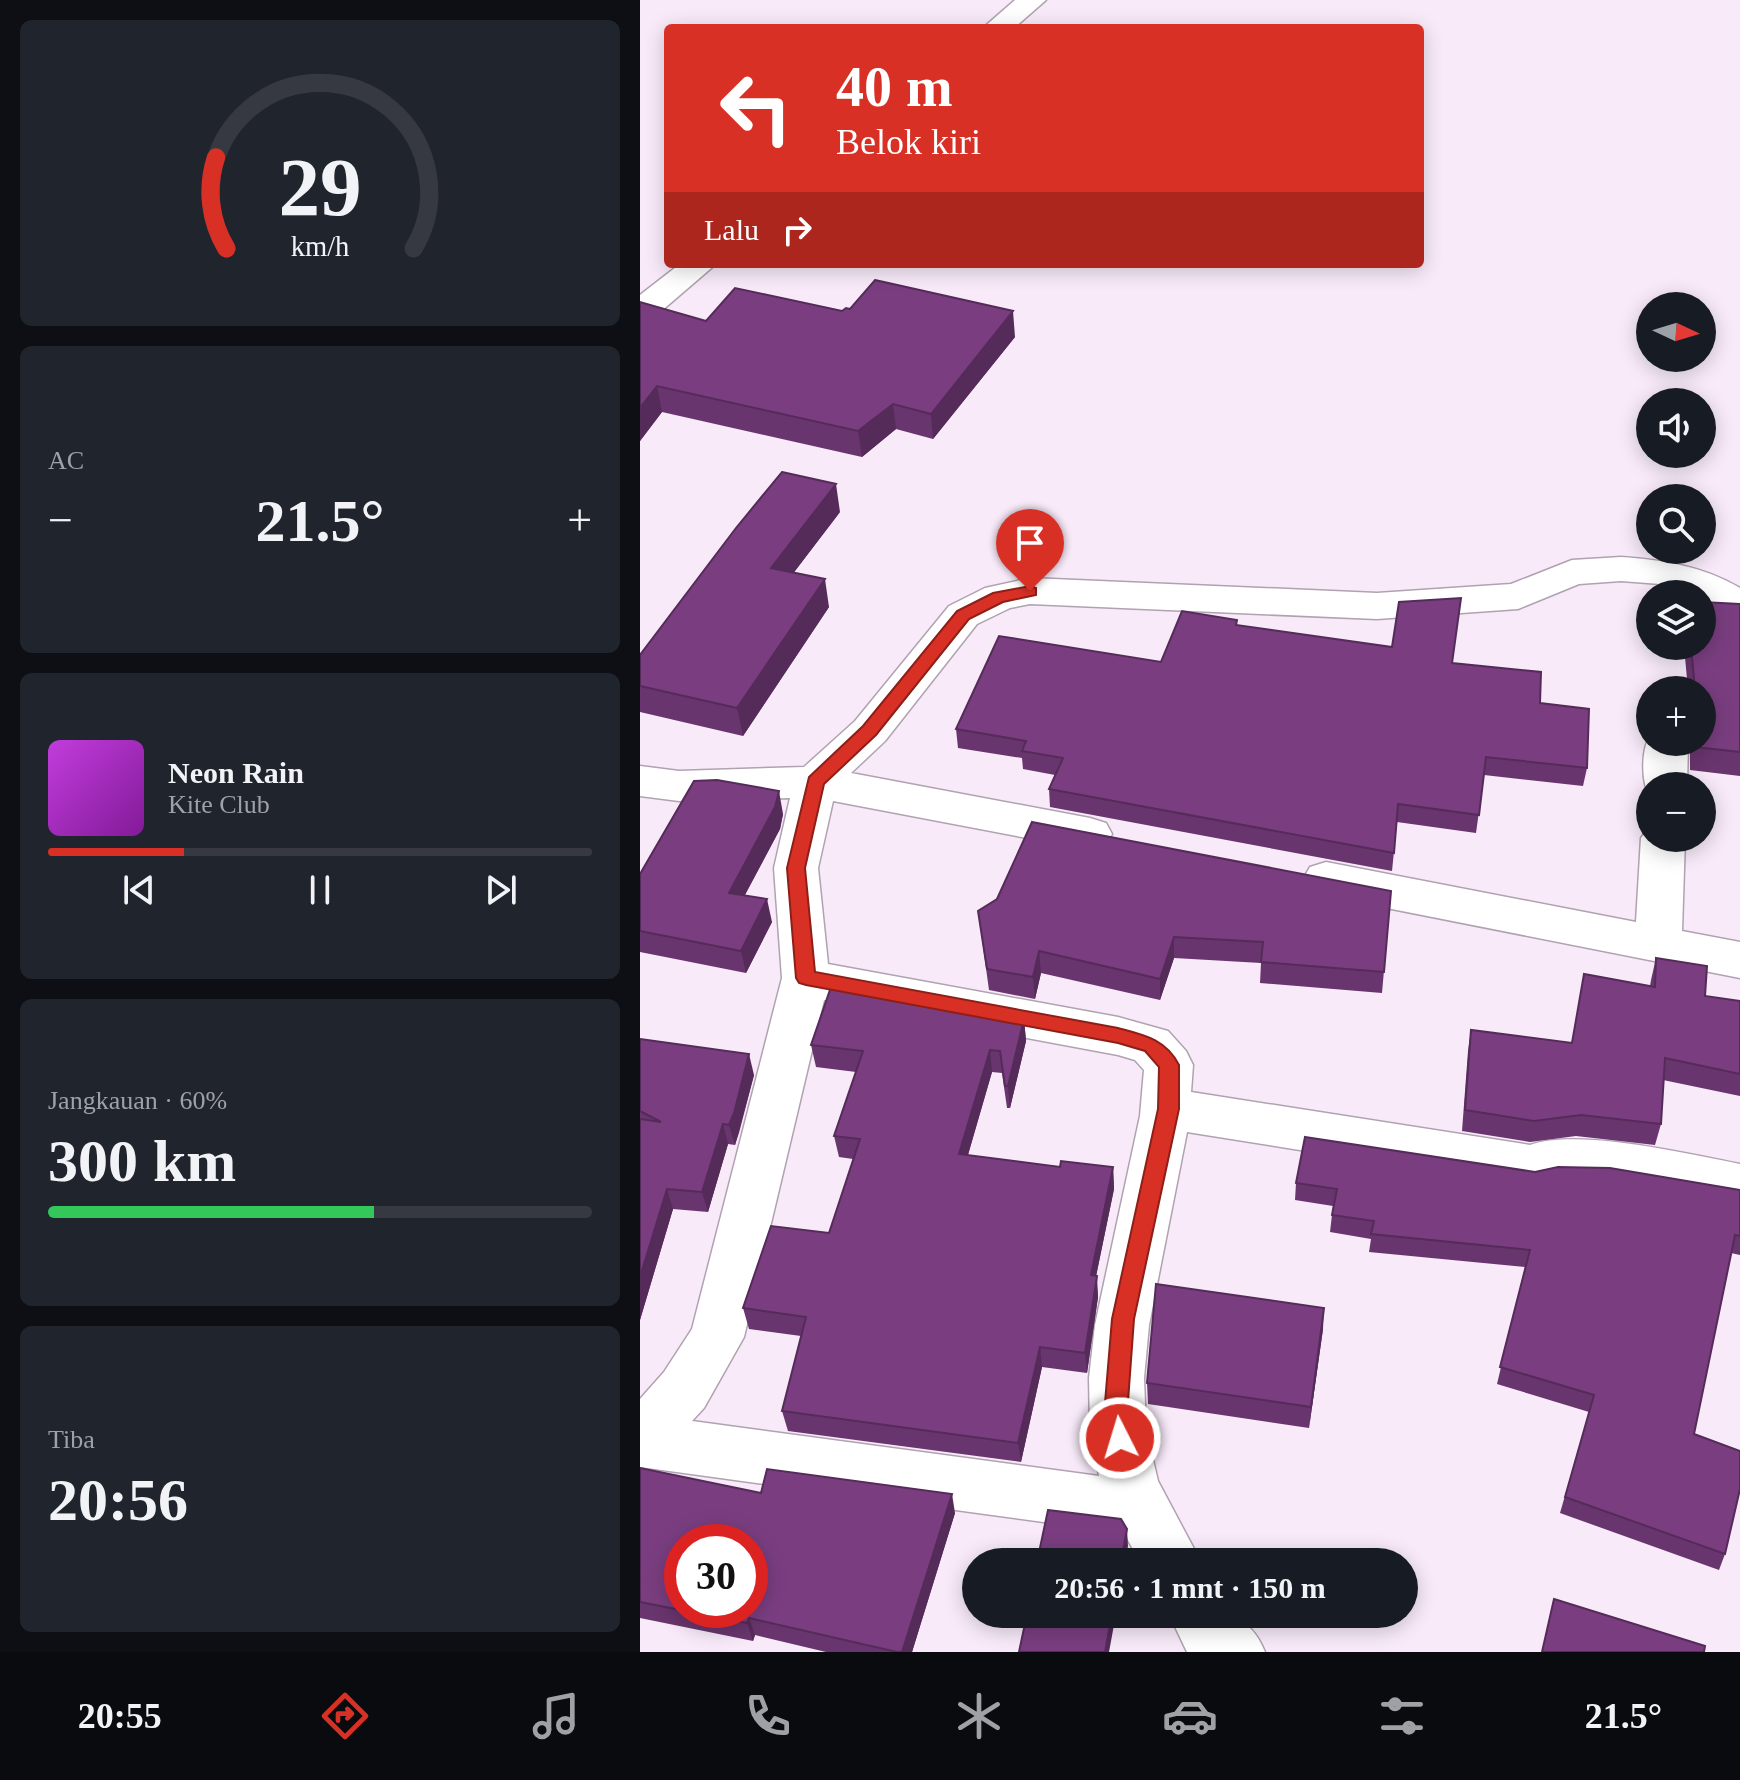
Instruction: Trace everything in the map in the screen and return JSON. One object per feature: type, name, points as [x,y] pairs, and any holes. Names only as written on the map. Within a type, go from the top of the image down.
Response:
[{"type":"street","points":[[1002,24],[1032,0]]},
{"type":"street","points":[[640,312],[695,268]]},
{"type":"street","points":[[640,1440],[684,1390],[717,1337],[806,978],[796,868],[815,782],[870,731],[963,615],[999,597],[1030,591],[1377,606],[1518,596],[1572,572],[1621,569],[1664,572],[1711,588],[1740,605]]},
{"type":"street","points":[[640,781],[679,786],[815,782],[1128,841]]},
{"type":"street","points":[[1658,942],[1662,852]]},
{"type":"street","points":[[1284,871],[1740,960]]},
{"type":"street","points":[[806,978],[1118,1036],[1151,1045],[1169,1065],[1169,1109],[1123,1319],[1115,1415],[1129,1482],[1165,1548]]},
{"type":"street","points":[[1169,1109],[1532,1166],[1547,1160],[1627,1165],[1740,1185]]},
{"type":"street","points":[[640,1440],[1144,1509]]},
{"type":"street","points":[[1207,1628],[1212,1637],[1235,1652]]},
{"type":"building","points":[[875,280],[1013,311],[931,414],[893,404],[858,431],[657,386],[640,408],[640,302],[706,321],[735,288],[842,311],[850,309]]},
{"type":"building","points":[[782,472],[836,484],[771,568],[825,579],[737,708],[640,686],[640,655]]},
{"type":"building","points":[[1461,598],[1452,663],[1541,672],[1540,703],[1589,709],[1587,768],[1486,757],[1479,815],[1398,804],[1394,853],[1049,789],[1063,758],[1022,751],[1026,741],[956,729],[999,636],[1161,662],[1182,611],[1237,620],[1236,625],[1392,647],[1399,602]]},
{"type":"building","points":[[1716,603],[1740,604],[1740,752],[1716,749],[1716,676],[1694,676],[1692,660],[1716,660]]},
{"type":"building","points":[[717,780],[779,791],[775,807],[729,893],[767,899],[741,951],[640,931],[640,874],[694,781]]},
{"type":"building","points":[[1032,822],[1391,891],[1384,972],[1261,962],[1263,942],[1174,937],[1160,979],[1039,951],[1033,977],[987,969],[978,911],[997,899]]},
{"type":"building","points":[[1656,958],[1707,966],[1705,996],[1740,1001],[1740,1074],[1665,1058],[1661,1124],[1581,1115],[1534,1121],[1465,1110],[1471,1030],[1572,1043],[1584,974],[1655,987]]},
{"type":"building","points":[[832,984],[1024,1019],[1008,1086],[1005,1086],[1000,1051],[990,1050],[959,1154],[1060,1167],[1061,1161],[1113,1167],[1091,1275],[1097,1276],[1085,1353],[1040,1347],[1018,1443],[782,1411],[806,1317],[743,1308],[771,1226],[829,1233],[860,1139],[834,1136],[863,1051],[811,1045]]},
{"type":"building","points":[[640,1039],[749,1054],[734,1113],[729,1125],[723,1124],[702,1192],[667,1189],[640,1277],[640,1119],[661,1122],[640,1111]]},
{"type":"building","points":[[1305,1137],[1535,1172],[1558,1167],[1610,1168],[1740,1190],[1740,1236],[1735,1235],[1694,1434],[1740,1451],[1740,1489],[1725,1554],[1565,1497],[1594,1395],[1500,1367],[1530,1250],[1371,1234],[1374,1221],[1332,1215],[1337,1189],[1296,1183]]},
{"type":"building","points":[[1156,1284],[1324,1308],[1311,1407],[1147,1383]]},
{"type":"building","points":[[640,1468],[761,1493],[767,1469],[952,1494],[902,1652],[768,1622],[768,1524],[664,1524],[664,1607],[640,1602]]},
{"type":"building","points":[[1048,1510],[1121,1519],[1127,1529],[1124,1548],[1040,1548]]},
{"type":"building","points":[[1554,1599],[1705,1646],[1704,1652],[1542,1652]]},
{"type":"building","points":[[1024,1628],[1109,1628],[1105,1652],[1019,1652]]},
{"type":"route","points":[[1030,591],[999,597],[963,615],[870,731],[815,782],[796,868],[806,978],[1118,1036],[1151,1045],[1169,1065],[1169,1109],[1123,1319],[1115,1415],[1120,1438]]}]
